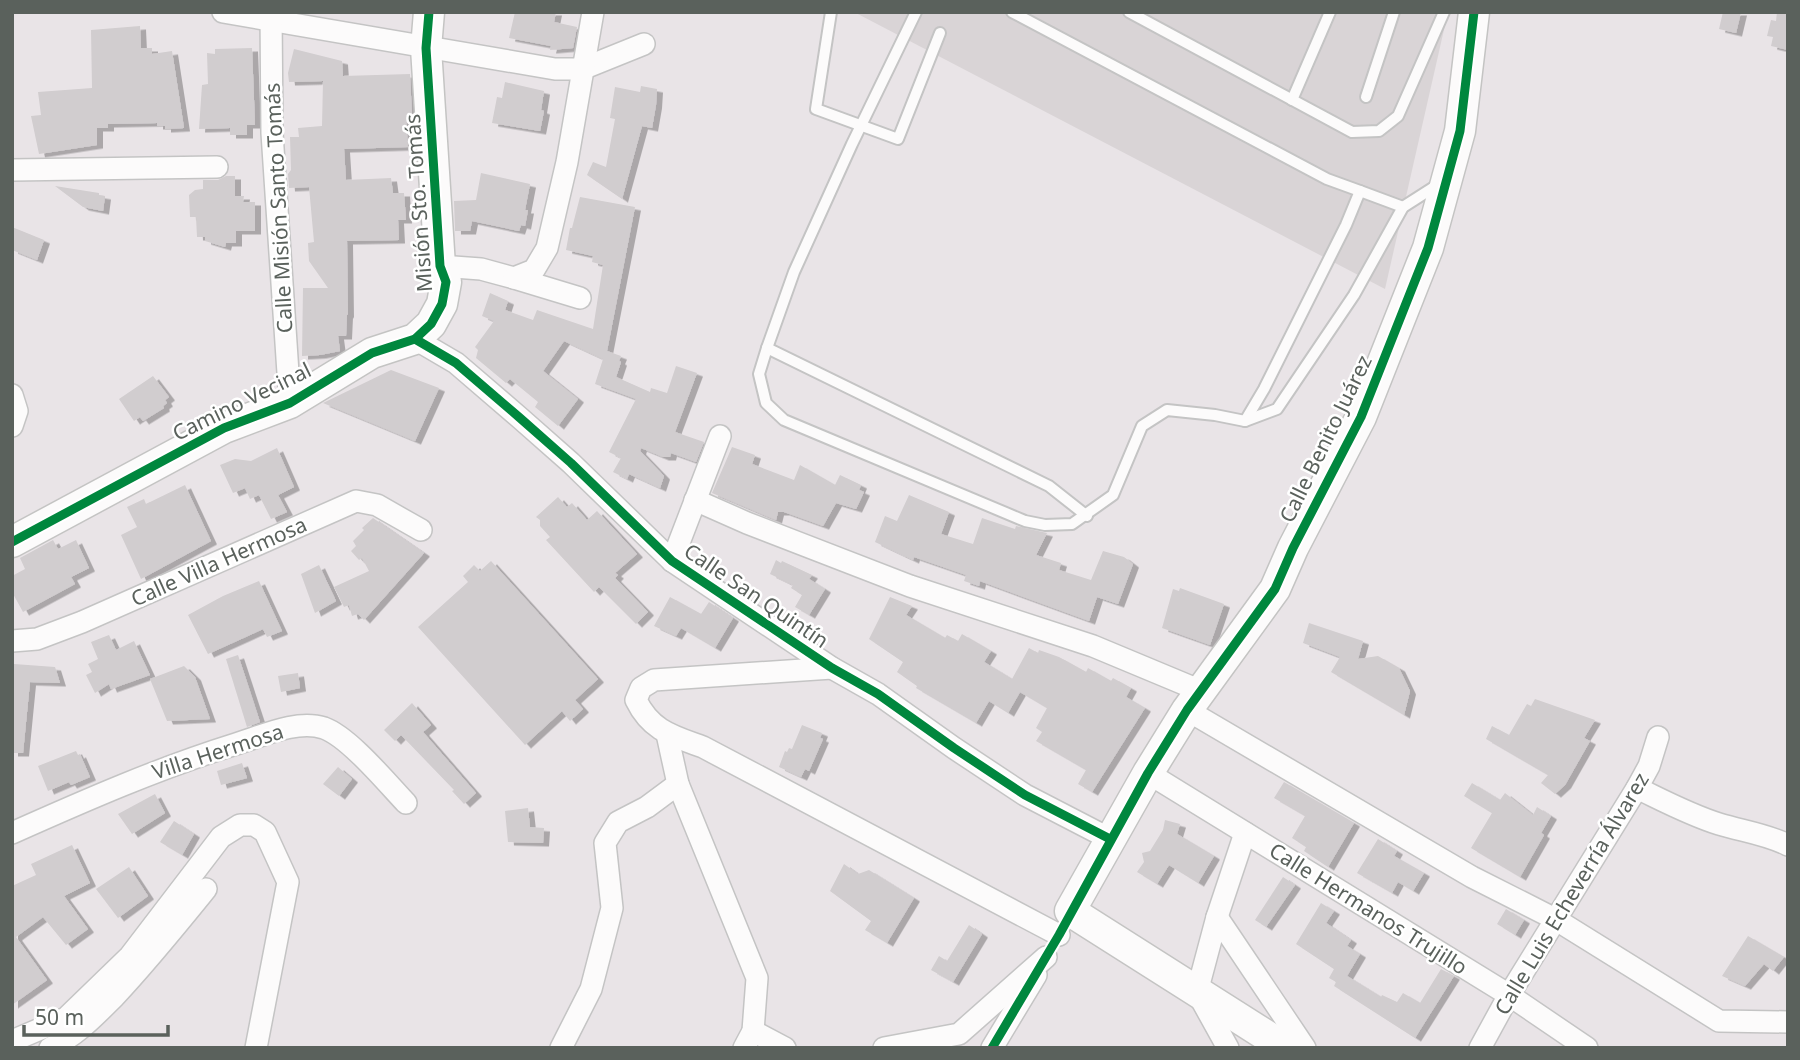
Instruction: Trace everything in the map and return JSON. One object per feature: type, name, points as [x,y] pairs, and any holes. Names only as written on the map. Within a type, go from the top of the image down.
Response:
[{"type":"street","points":[[223,12],[271,17],[426,48],[555,69],[582,69],[644,44]]},
{"type":"street","name":"Misión Sto. Tomás","points":[[415,339],[431,324],[442,304],[446,282],[440,266],[426,48],[429,12]]},
{"type":"street","points":[[514,278],[534,270],[547,248],[567,162],[593,12]]},
{"type":"street","name":"Calle Benito Juárez","points":[[1065,923],[1148,774],[1194,701],[1275,589],[1293,548],[1361,417],[1428,248],[1460,131],[1474,12]]},
{"type":"street","name":"Calle Misión Santo Tomás","points":[[271,17],[272,133],[290,403]]},
{"type":"street","points":[[12,170],[217,167]]},
{"type":"street","points":[[440,266],[481,269],[580,298]]},
{"type":"street","name":"Camino Vecinal","points":[[12,542],[224,428],[290,403],[372,354],[415,339]]},
{"type":"street","name":"Calle San Quintín","points":[[415,339],[456,363],[520,418],[571,463],[672,561],[832,668],[878,694],[1025,794],[1110,839]]},
{"type":"street","points":[[12,396],[17,411],[12,426]]},
{"type":"street","points":[[672,561],[720,436]]},
{"type":"street","points":[[695,500],[909,586],[1093,646],[1194,701],[1472,877],[1555,919],[1719,1021],[1788,1022]]},
{"type":"street","name":"Calle Villa Hermosa","points":[[12,641],[37,639],[82,622],[356,501],[377,505],[421,530]]},
{"type":"street","points":[[832,668],[654,680],[642,688],[636,700],[644,715],[667,734],[703,747],[1065,923],[1197,992],[1286,1048]]},
{"type":"street","name":"Villa Hermosa","points":[[12,833],[122,783],[190,758],[276,731],[307,726],[323,728],[340,736],[407,803]]},
{"type":"street","points":[[667,734],[678,784],[757,978],[749,1039],[785,1048]]},
{"type":"street","name":"Calle Luis Echeverría Álvarez","points":[[1480,1048],[1509,995],[1637,788],[1649,766],[1658,737]]},
{"type":"street","name":"Calle Hermanos Trujillo","points":[[1148,774],[1509,995],[1587,1048]]},
{"type":"street","points":[[561,1048],[591,989],[612,908],[605,843],[618,822],[646,807],[678,784]]},
{"type":"street","points":[[1637,788],[1686,813],[1783,840]]},
{"type":"street","points":[[12,1041],[66,1018],[130,956],[221,837],[240,825],[254,825],[265,832],[288,882],[256,1048]]},
{"type":"street","points":[[1228,1048],[1197,992],[1217,917],[1245,833]]},
{"type":"street","points":[[50,1048],[92,1020],[146,963],[206,889]]},
{"type":"street","points":[[1217,917],[1305,1048]]},
{"type":"street","points":[[992,1048],[1065,923]]},
{"type":"street","points":[[884,1048],[959,1034],[1046,957]]},
{"type":"street","points":[[1238,1017],[1255,1048]]},
{"type":"lane","points":[[831,12],[816,108],[898,139],[940,33]]},
{"type":"lane","points":[[916,12],[794,272],[760,374],[766,403],[784,420],[1025,521],[1045,525],[1072,524],[1087,516],[1113,495],[1142,426],[1167,410],[1245,421],[1277,409],[1354,295],[1403,207],[1447,178]]},
{"type":"lane","points":[[1012,12],[1328,179],[1403,207]]},
{"type":"lane","points":[[1129,12],[1352,132],[1379,131],[1398,116],[1444,12]]},
{"type":"lane","points":[[1292,100],[1330,12]]},
{"type":"lane","points":[[1366,97],[1394,12]]},
{"type":"lane","points":[[1245,421],[1264,389],[1346,225],[1360,191]]},
{"type":"lane","points":[[767,348],[1049,486],[1087,516]]},
{"type":"shaded area","points":[[854,12],[1448,12],[1385,289]]},
{"type":"building","points":[[515,12],[556,12],[554,22],[577,27],[573,48],[550,50],[551,46],[509,38]]},
{"type":"building","points":[[1723,12],[1741,12],[1736,33],[1719,29]]},
{"type":"building","points":[[1777,12],[1788,12],[1788,50],[1771,46],[1773,37],[1767,36],[1771,20],[1776,21]]},
{"type":"building","points":[[140,26],[141,48],[152,48],[152,54],[172,51],[184,128],[165,129],[165,126],[157,126],[157,123],[108,124],[108,128],[97,128],[97,145],[39,154],[31,116],[41,115],[38,92],[92,88],[91,30]]},
{"type":"building","points":[[252,48],[255,125],[247,125],[247,135],[230,135],[230,128],[199,129],[202,85],[208,84],[207,53],[215,54],[215,49]]},
{"type":"building","points":[[294,49],[342,61],[343,76],[410,74],[412,116],[406,116],[408,147],[344,149],[346,180],[391,178],[393,193],[404,193],[406,220],[398,220],[399,240],[347,241],[346,336],[338,336],[340,351],[302,356],[303,288],[328,288],[309,261],[308,243],[314,242],[309,187],[289,188],[290,137],[299,137],[298,128],[322,126],[323,81],[289,82],[288,73]]},
{"type":"building","points":[[505,82],[544,91],[540,131],[492,123],[497,97],[502,98]]},
{"type":"building","points":[[641,86],[657,89],[656,105],[652,128],[642,126],[622,199],[587,175],[593,162],[606,167],[615,119],[610,118],[615,87],[640,92]]},
{"type":"building","points":[[481,173],[530,184],[525,226],[521,225],[519,231],[472,221],[470,231],[455,231],[454,201],[476,200]]},
{"type":"building","points":[[235,176],[235,196],[244,196],[243,202],[255,202],[255,231],[236,231],[236,243],[226,243],[225,247],[205,241],[205,237],[197,237],[196,217],[190,217],[189,195],[195,190],[203,189],[203,180],[218,180]]},
{"type":"building","points":[[55,186],[105,196],[103,211],[83,207]]},
{"type":"building","points":[[580,197],[635,207],[607,351],[621,356],[616,377],[650,392],[651,388],[667,393],[676,366],[697,373],[675,432],[704,442],[696,462],[671,453],[670,457],[663,457],[641,448],[640,451],[664,476],[660,488],[629,474],[627,479],[613,472],[621,458],[609,452],[636,399],[595,384],[603,359],[564,341],[543,371],[578,399],[558,426],[535,407],[538,402],[510,379],[506,383],[476,358],[478,350],[475,347],[494,321],[482,316],[490,293],[508,301],[505,310],[533,320],[537,310],[593,329],[603,265],[592,262],[593,256],[566,250]]},
{"type":"building","points":[[12,227],[44,240],[37,260],[12,250]]},
{"type":"building","points":[[391,370],[439,388],[415,441],[323,403]]},
{"type":"building","points":[[153,376],[169,397],[165,400],[167,403],[164,408],[143,421],[140,417],[134,421],[119,399]]},
{"type":"building","points":[[732,447],[755,455],[752,464],[794,480],[800,465],[835,485],[840,475],[861,485],[859,490],[864,492],[856,509],[836,503],[823,526],[784,512],[778,512],[776,520],[712,493]]},
{"type":"building","points":[[277,448],[294,487],[278,495],[287,512],[271,519],[259,495],[250,499],[245,488],[233,493],[220,465],[235,459],[251,461]]},
{"type":"building","points":[[185,485],[211,541],[141,579],[121,535],[137,527],[127,507],[144,499],[146,504]]},
{"type":"building","points":[[909,495],[949,512],[941,534],[973,544],[982,518],[1015,529],[1016,526],[1047,533],[1036,555],[1061,563],[1059,570],[1091,580],[1103,551],[1124,557],[1133,564],[1118,604],[1097,597],[1089,621],[980,581],[979,586],[964,581],[966,575],[914,557],[913,560],[875,542],[885,516],[897,521]]},
{"type":"building","points":[[558,497],[567,507],[572,503],[587,520],[597,511],[637,554],[615,573],[618,575],[615,578],[648,612],[636,624],[599,587],[594,592],[546,540],[550,537],[536,517]]},
{"type":"building","points":[[373,518],[424,553],[364,620],[358,614],[352,616],[349,605],[344,607],[334,587],[369,571],[362,558],[359,560],[351,551],[356,546],[353,541]]},
{"type":"building","points":[[53,540],[58,549],[76,540],[89,568],[71,577],[75,584],[23,612],[12,592],[12,576],[25,569],[20,558]]},
{"type":"building","points":[[776,560],[812,575],[809,579],[825,589],[809,615],[795,607],[802,595],[791,588],[793,585],[770,574]]},
{"type":"building","points":[[491,561],[598,679],[575,700],[583,709],[570,721],[562,711],[525,745],[418,627],[468,582],[463,576],[474,565],[480,571]]},
{"type":"building","points":[[319,565],[336,601],[315,613],[301,574]]},
{"type":"building","points":[[259,581],[282,631],[267,637],[263,629],[208,654],[188,615]]},
{"type":"building","points":[[1180,588],[1224,604],[1210,645],[1162,628],[1173,589],[1179,591]]},
{"type":"building","points":[[670,597],[701,614],[709,602],[733,618],[715,648],[681,628],[676,636],[654,626]]},
{"type":"building","points":[[890,597],[912,606],[906,615],[945,638],[947,635],[958,641],[962,634],[991,651],[984,662],[1012,679],[1029,648],[1038,653],[1039,650],[1059,657],[1086,672],[1088,668],[1131,688],[1126,697],[1145,708],[1092,792],[1078,784],[1086,770],[1036,741],[1042,732],[1036,728],[1047,708],[1020,692],[1008,713],[989,701],[976,723],[916,688],[917,686],[897,672],[903,662],[869,639]]},
{"type":"building","points":[[1309,623],[1363,641],[1358,659],[1378,656],[1399,668],[1410,691],[1404,715],[1331,672],[1340,657],[1303,643]]},
{"type":"building","points":[[109,635],[116,650],[134,641],[150,675],[111,689],[109,684],[95,693],[86,675],[92,672],[88,664],[98,659],[91,642]]},
{"type":"building","points":[[238,655],[260,722],[247,727],[226,659]]},
{"type":"building","points":[[14,664],[55,667],[60,683],[30,682],[23,753],[12,753]]},
{"type":"building","points":[[184,666],[195,677],[210,719],[167,721],[150,679]]},
{"type":"building","points":[[298,673],[300,688],[281,692],[278,676]]},
{"type":"building","points":[[1535,699],[1595,720],[1584,738],[1590,741],[1565,785],[1555,794],[1541,783],[1548,775],[1486,739],[1492,726],[1509,735],[1527,704],[1531,706]]},
{"type":"building","points":[[412,703],[431,725],[423,732],[476,793],[464,804],[401,735],[395,741],[384,730]]},
{"type":"building","points":[[802,725],[822,733],[820,738],[823,739],[809,771],[805,769],[801,777],[779,767],[785,751],[792,749]]},
{"type":"building","points":[[76,751],[90,777],[48,791],[38,766]]},
{"type":"building","points":[[242,763],[247,778],[221,785],[217,771]]},
{"type":"building","points":[[338,767],[352,779],[339,796],[323,784]]},
{"type":"building","points":[[1284,782],[1354,823],[1328,867],[1304,851],[1306,847],[1292,838],[1305,816],[1274,798]]},
{"type":"building","points":[[1472,783],[1500,800],[1505,793],[1533,815],[1537,807],[1551,816],[1541,833],[1544,835],[1520,877],[1471,848],[1492,813],[1464,796]]},
{"type":"building","points":[[155,794],[165,813],[132,834],[118,814]]},
{"type":"building","points":[[528,808],[530,827],[544,828],[543,843],[508,842],[505,811]]},
{"type":"building","points":[[1165,820],[1180,824],[1177,834],[1214,856],[1198,883],[1169,865],[1157,884],[1137,872],[1144,862],[1142,853],[1150,851],[1163,830]]},
{"type":"building","points":[[174,821],[194,834],[182,855],[160,842]]},
{"type":"building","points":[[1378,839],[1397,851],[1394,856],[1424,873],[1413,891],[1398,882],[1392,893],[1357,873]]},
{"type":"building","points":[[72,845],[90,883],[64,896],[88,929],[66,945],[43,917],[16,937],[47,980],[12,1005],[12,886],[36,875],[31,864]]},
{"type":"building","points":[[844,864],[858,874],[869,870],[914,898],[887,943],[865,930],[871,921],[830,891]]},
{"type":"building","points":[[129,867],[148,896],[118,918],[96,889]]},
{"type":"building","points":[[1283,877],[1295,885],[1266,927],[1255,920]]},
{"type":"building","points":[[1321,903],[1334,911],[1326,923],[1351,940],[1347,946],[1360,954],[1347,976],[1381,997],[1382,995],[1397,1002],[1403,993],[1420,1003],[1441,969],[1454,976],[1415,1038],[1334,986],[1336,982],[1329,978],[1334,969],[1296,944]]},
{"type":"building","points":[[1506,909],[1524,920],[1515,935],[1497,924]]},
{"type":"building","points":[[969,925],[982,934],[953,982],[931,970],[939,956],[947,961]]},
{"type":"building","points":[[1748,936],[1784,957],[1773,971],[1764,964],[1745,986],[1722,976]]},
{"type":"cycle path","points":[[12,542],[224,428],[290,403],[372,353],[415,339],[431,324],[442,304],[446,282],[440,266],[426,48],[429,12]]},
{"type":"cycle path","points":[[992,1048],[1059,935],[1148,773],[1187,710],[1275,589],[1293,548],[1361,417],[1428,248],[1460,131],[1474,12]]},
{"type":"cycle path","points":[[415,339],[456,363],[520,418],[571,463],[672,561],[832,668],[878,694],[1025,795],[1110,839]]}]
